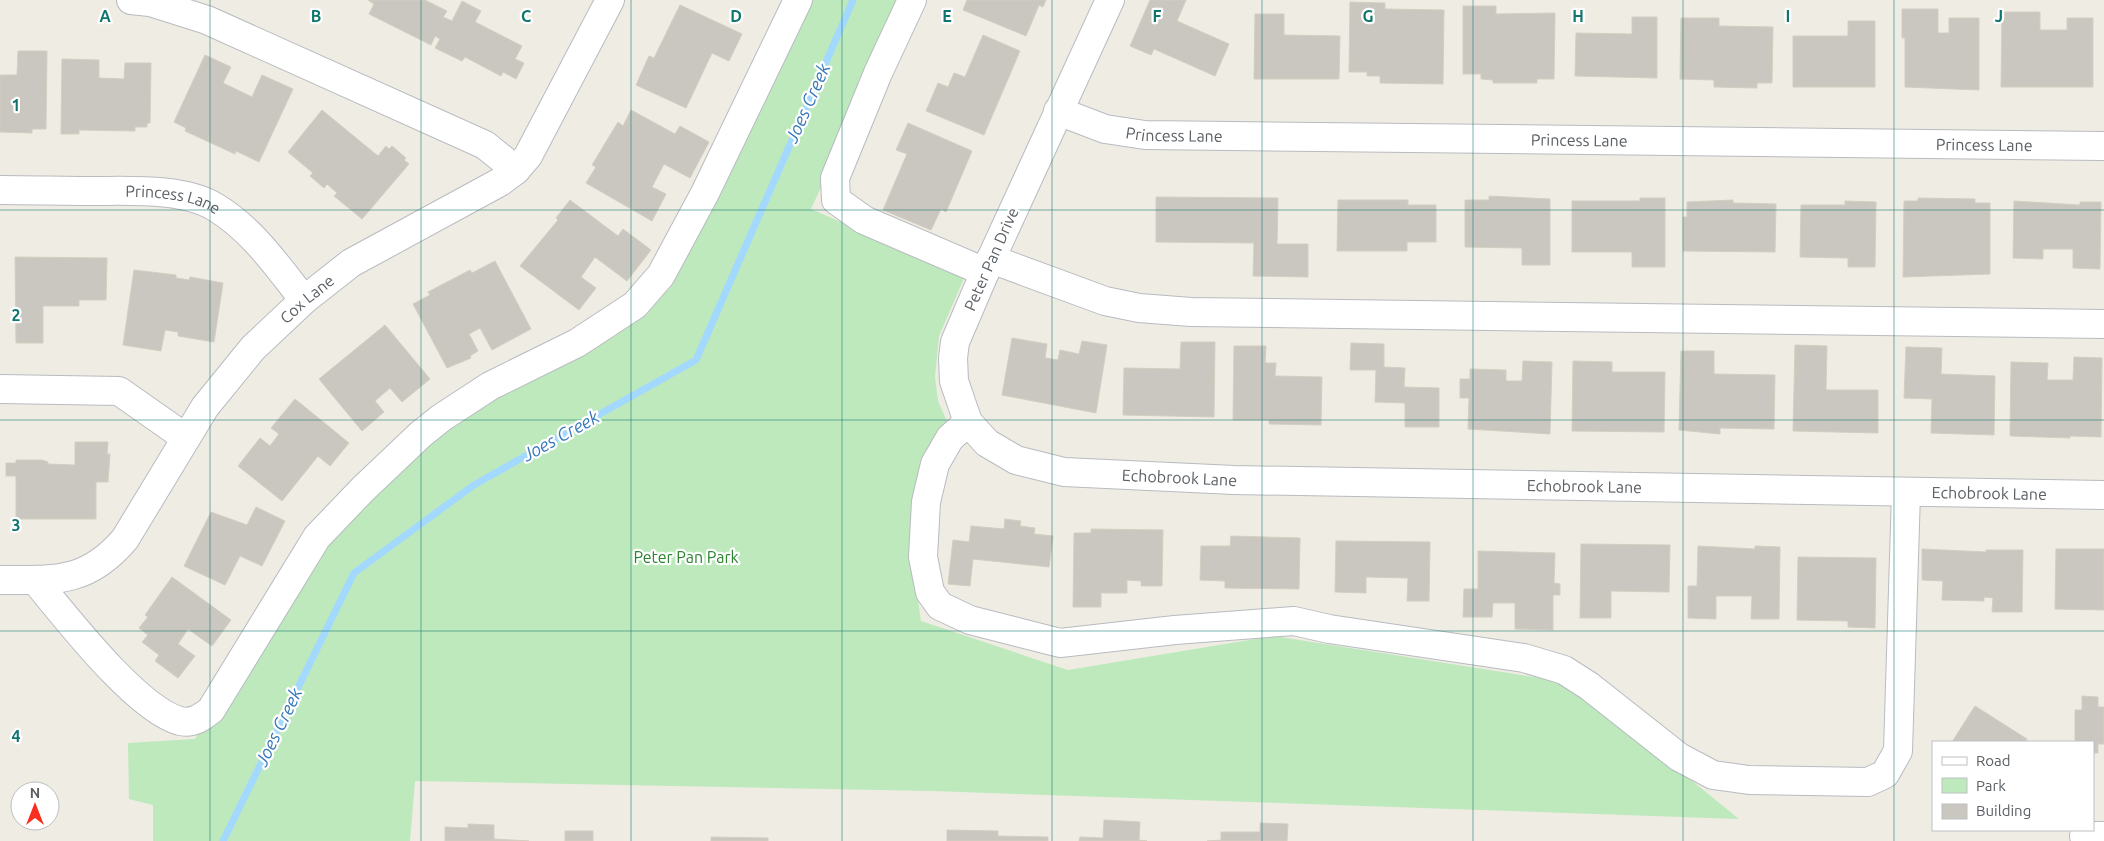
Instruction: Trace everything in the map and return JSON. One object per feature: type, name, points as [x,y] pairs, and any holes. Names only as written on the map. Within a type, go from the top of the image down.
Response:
[{"type":"street","points":[[130,0],[150,2],[207,20],[485,145],[516,170]]},
{"type":"street","points":[[35,580],[85,641],[135,691],[160,711],[181,721],[198,721],[211,710],[317,537],[364,489],[421,434],[441,418],[490,386],[577,343],[635,305],[660,275],[705,193],[798,0]]},
{"type":"street","points":[[912,0],[878,73],[835,178],[836,200],[864,220],[988,266],[1104,301],[1139,308],[1191,312],[2104,324]]},
{"type":"street","name":"Peter Pan Drive","points":[[1064,472],[1016,460],[987,443],[968,422],[954,381],[953,358],[955,342],[988,266],[1110,0]]},
{"type":"street","name":"Cox Lane","points":[[0,580],[67,578],[90,570],[111,555],[125,539],[205,407],[253,348],[304,300],[351,263],[500,182],[516,170],[528,156],[603,3]]},
{"type":"street","name":"Princess Lane","points":[[1058,112],[1105,129],[1145,135],[2104,146]]},
{"type":"street","name":"Princess Lane","points":[[0,190],[150,191],[182,195],[214,206],[237,223],[258,243],[304,300]]},
{"type":"street","points":[[0,389],[119,391],[186,438]]},
{"type":"street","points":[[968,422],[950,438],[935,464],[926,502],[924,557],[930,592],[940,606],[970,620],[1060,643],[1165,631],[1294,621],[1329,629],[1524,658],[1564,670],[1589,686],[1679,757],[1714,775],[1749,780],[1868,782],[1885,774],[1898,752],[1906,493]]},
{"type":"street","name":"Echobrook Lane","points":[[1064,472],[1234,480],[2104,495]]},
{"type":"green space","name":"Peter Pan Park","points":[[802,0],[907,0],[811,209],[965,276],[939,336],[935,377],[938,401],[950,428],[915,579],[921,621],[1068,670],[1274,636],[1572,683],[1739,819],[932,791],[415,781],[410,841],[153,841],[153,805],[129,799],[128,743],[195,739],[319,553],[382,484],[469,409],[615,336],[670,288]]},
{"type":"building","points":[[368,0],[425,0],[447,11],[443,17],[452,21],[462,1],[481,11],[475,22],[522,46],[515,59],[524,63],[516,79],[503,72],[501,76],[465,57],[462,61],[435,48],[440,39],[435,36],[431,45],[369,14],[374,4]]},
{"type":"building","points":[[967,0],[1046,0],[1043,7],[1039,5],[1026,36],[963,10]]},
{"type":"building","points":[[1150,0],[1186,0],[1177,21],[1229,44],[1215,76],[1154,49],[1151,55],[1130,46]]},
{"type":"building","points":[[1350,2],[1385,3],[1385,9],[1444,10],[1443,84],[1380,83],[1380,76],[1367,76],[1367,72],[1349,72]]},
{"type":"building","points":[[680,5],[742,34],[729,61],[712,53],[686,108],[636,85],[649,56],[654,58]]},
{"type":"building","points":[[1463,6],[1496,6],[1496,14],[1555,13],[1554,79],[1537,79],[1537,83],[1493,83],[1493,80],[1481,79],[1481,74],[1463,74]]},
{"type":"building","points":[[1902,9],[1938,9],[1938,33],[1949,33],[1949,18],[1979,18],[1979,90],[1905,87],[1905,38],[1902,38]]},
{"type":"building","points":[[2002,12],[2040,12],[2040,30],[2067,30],[2067,18],[2093,18],[2093,87],[2001,87]]},
{"type":"building","points":[[1255,14],[1284,14],[1284,35],[1340,36],[1339,79],[1254,79]]},
{"type":"building","points":[[1632,17],[1657,17],[1657,78],[1575,76],[1576,33],[1632,34]]},
{"type":"building","points":[[1681,18],[1719,18],[1719,26],[1773,27],[1772,83],[1757,83],[1757,88],[1714,87],[1714,80],[1680,79]]},
{"type":"building","points":[[1848,21],[1875,21],[1875,87],[1793,87],[1793,36],[1848,36]]},
{"type":"building","points":[[983,35],[1020,51],[984,135],[926,111],[938,83],[948,87],[954,73],[965,77]]},
{"type":"building","points":[[18,51],[47,51],[46,129],[32,129],[32,133],[0,132],[0,75],[17,75]]},
{"type":"building","points":[[205,55],[231,67],[223,83],[252,97],[262,75],[293,89],[259,162],[236,151],[235,154],[185,131],[186,128],[174,122]]},
{"type":"building","points":[[62,59],[99,60],[99,78],[124,79],[125,63],[151,63],[150,123],[147,123],[147,127],[135,127],[135,131],[79,130],[79,134],[61,134]]},
{"type":"building","points":[[322,110],[378,156],[386,146],[389,149],[392,146],[406,158],[404,160],[409,164],[362,219],[334,196],[337,193],[327,184],[324,188],[310,176],[313,173],[288,152]]},
{"type":"building","points":[[631,110],[675,134],[680,126],[709,142],[690,178],[664,164],[652,187],[666,194],[652,221],[586,183],[596,167],[592,165],[618,122],[623,126]]},
{"type":"building","points":[[908,123],[972,151],[946,212],[941,209],[931,230],[883,210],[907,154],[896,150]]},
{"type":"building","points":[[1489,196],[1550,199],[1550,265],[1522,265],[1522,248],[1465,247],[1465,200],[1489,200]]},
{"type":"building","points":[[1156,197],[1278,198],[1277,244],[1308,244],[1308,277],[1253,276],[1254,243],[1156,242]]},
{"type":"building","points":[[1640,198],[1665,198],[1665,267],[1632,267],[1632,252],[1572,252],[1572,201],[1640,201]]},
{"type":"building","points":[[1918,198],[1975,199],[1975,203],[1990,203],[1990,274],[1903,277],[1904,201],[1918,201]]},
{"type":"building","points":[[570,200],[618,236],[623,229],[651,250],[627,281],[595,257],[581,277],[596,288],[579,310],[520,266],[558,220],[556,218]]},
{"type":"building","points":[[1338,200],[1408,200],[1408,205],[1436,205],[1436,242],[1407,242],[1407,251],[1337,251]]},
{"type":"building","points":[[1733,200],[1733,203],[1776,204],[1775,252],[1683,251],[1683,217],[1687,217],[1687,202]]},
{"type":"building","points":[[1845,201],[1876,202],[1875,267],[1848,267],[1848,258],[1800,257],[1801,205],[1845,205]]},
{"type":"building","points":[[2014,201],[2080,205],[2080,202],[2101,202],[2100,269],[2073,268],[2073,249],[2043,249],[2043,259],[2013,258]]},
{"type":"building","points":[[15,257],[107,258],[106,300],[79,300],[79,306],[43,306],[43,343],[16,343]]},
{"type":"building","points":[[495,261],[531,329],[492,350],[480,328],[469,334],[478,351],[470,356],[471,358],[447,368],[413,304],[430,295],[428,292],[470,270],[472,273]]},
{"type":"building","points":[[134,270],[176,275],[176,278],[189,280],[190,277],[223,283],[214,342],[178,336],[178,332],[165,330],[161,351],[123,345]]},
{"type":"building","points":[[385,325],[430,379],[402,402],[390,388],[375,401],[384,412],[362,431],[319,379]]},
{"type":"building","points":[[1012,338],[1047,344],[1045,358],[1058,360],[1060,350],[1079,354],[1082,341],[1107,345],[1096,413],[1002,395]]},
{"type":"building","points":[[1181,342],[1215,342],[1214,417],[1123,415],[1124,368],[1180,369]]},
{"type":"building","points":[[1351,343],[1384,344],[1384,367],[1405,368],[1404,387],[1439,388],[1439,427],[1405,427],[1405,403],[1375,402],[1376,370],[1350,370]]},
{"type":"building","points":[[1795,345],[1827,346],[1826,390],[1878,390],[1878,433],[1793,431]]},
{"type":"building","points":[[1234,346],[1266,346],[1265,363],[1276,363],[1275,376],[1322,377],[1321,425],[1269,424],[1269,420],[1233,420]]},
{"type":"building","points":[[1906,347],[1942,348],[1941,374],[1995,376],[1994,435],[1931,433],[1932,399],[1904,398]]},
{"type":"building","points":[[1681,351],[1714,351],[1714,374],[1775,375],[1774,429],[1720,428],[1720,434],[1679,430]]},
{"type":"building","points":[[2074,357],[2102,358],[2101,437],[2010,436],[2011,362],[2048,363],[2047,380],[2073,380]]},
{"type":"building","points":[[1523,361],[1552,362],[1550,434],[1468,429],[1469,398],[1460,398],[1460,379],[1470,379],[1470,369],[1506,370],[1506,381],[1522,381]]},
{"type":"building","points":[[1573,361],[1612,362],[1612,372],[1665,372],[1664,432],[1572,431]]},
{"type":"building","points":[[295,399],[349,443],[330,466],[318,456],[282,501],[238,466],[260,438],[270,446],[279,434],[271,428]]},
{"type":"building","points":[[75,442],[108,442],[107,454],[110,454],[108,482],[96,482],[96,519],[16,519],[16,476],[6,476],[6,463],[16,463],[16,460],[42,460],[48,462],[48,464],[75,465]]},
{"type":"building","points":[[256,507],[285,521],[262,566],[240,556],[225,585],[184,566],[211,512],[247,525]]},
{"type":"building","points":[[1005,519],[1021,521],[1020,526],[1035,528],[1034,534],[1053,536],[1049,567],[973,559],[970,586],[948,584],[953,540],[969,542],[971,526],[1004,529]]},
{"type":"building","points":[[1091,529],[1163,530],[1162,586],[1141,586],[1141,581],[1127,580],[1127,593],[1101,593],[1101,607],[1073,607],[1074,533],[1091,533]]},
{"type":"building","points":[[1231,536],[1300,538],[1299,589],[1225,588],[1225,581],[1200,580],[1201,546],[1230,546]]},
{"type":"building","points":[[1336,541],[1430,542],[1429,601],[1407,601],[1408,578],[1366,577],[1366,593],[1335,592]]},
{"type":"building","points":[[1581,544],[1670,545],[1669,592],[1611,591],[1611,618],[1580,618]]},
{"type":"building","points":[[1698,546],[1755,549],[1755,546],[1780,547],[1779,619],[1751,619],[1752,596],[1716,596],[1716,619],[1688,618],[1688,586],[1697,586]]},
{"type":"building","points":[[1922,549],[1986,552],[1986,550],[2023,550],[2022,612],[1992,612],[1993,598],[1984,597],[1984,601],[1942,600],[1943,581],[1922,580]]},
{"type":"building","points":[[2056,549],[2104,549],[2104,610],[2055,609]]},
{"type":"building","points":[[1478,551],[1555,553],[1554,583],[1560,584],[1560,595],[1553,595],[1553,630],[1515,629],[1515,603],[1493,603],[1492,617],[1463,617],[1464,589],[1478,589]]},
{"type":"building","points":[[1798,557],[1876,558],[1875,628],[1848,627],[1848,621],[1797,620]]},
{"type":"building","points":[[172,577],[231,620],[212,646],[188,629],[178,644],[195,656],[178,678],[155,661],[159,655],[142,642],[148,635],[139,628],[148,617],[145,615]]},
{"type":"building","points":[[2082,696],[2098,697],[2098,707],[2104,707],[2104,744],[2098,744],[2098,753],[2094,753],[2094,741],[2075,741],[2075,710],[2082,710]]},
{"type":"building","points":[[1975,706],[2027,739],[2026,741],[1953,741]]},
{"type":"building","points":[[1104,820],[1140,822],[1139,840],[1147,841],[1079,841],[1080,837],[1103,838]]},
{"type":"building","points":[[1260,823],[1288,824],[1287,841],[1207,841],[1221,840],[1221,832],[1260,832]]},
{"type":"building","points":[[468,824],[494,825],[494,839],[529,841],[445,841],[445,827],[468,828]]},
{"type":"building","points":[[947,830],[998,831],[998,836],[1048,837],[1048,841],[947,841]]},
{"type":"building","points":[[565,831],[593,831],[593,841],[565,841]]},
{"type":"building","points":[[711,837],[768,838],[768,841],[711,841]]},
{"type":"waterway","name":"Joes Creek","points":[[223,841],[354,573],[474,485],[696,360],[853,0]]}]
